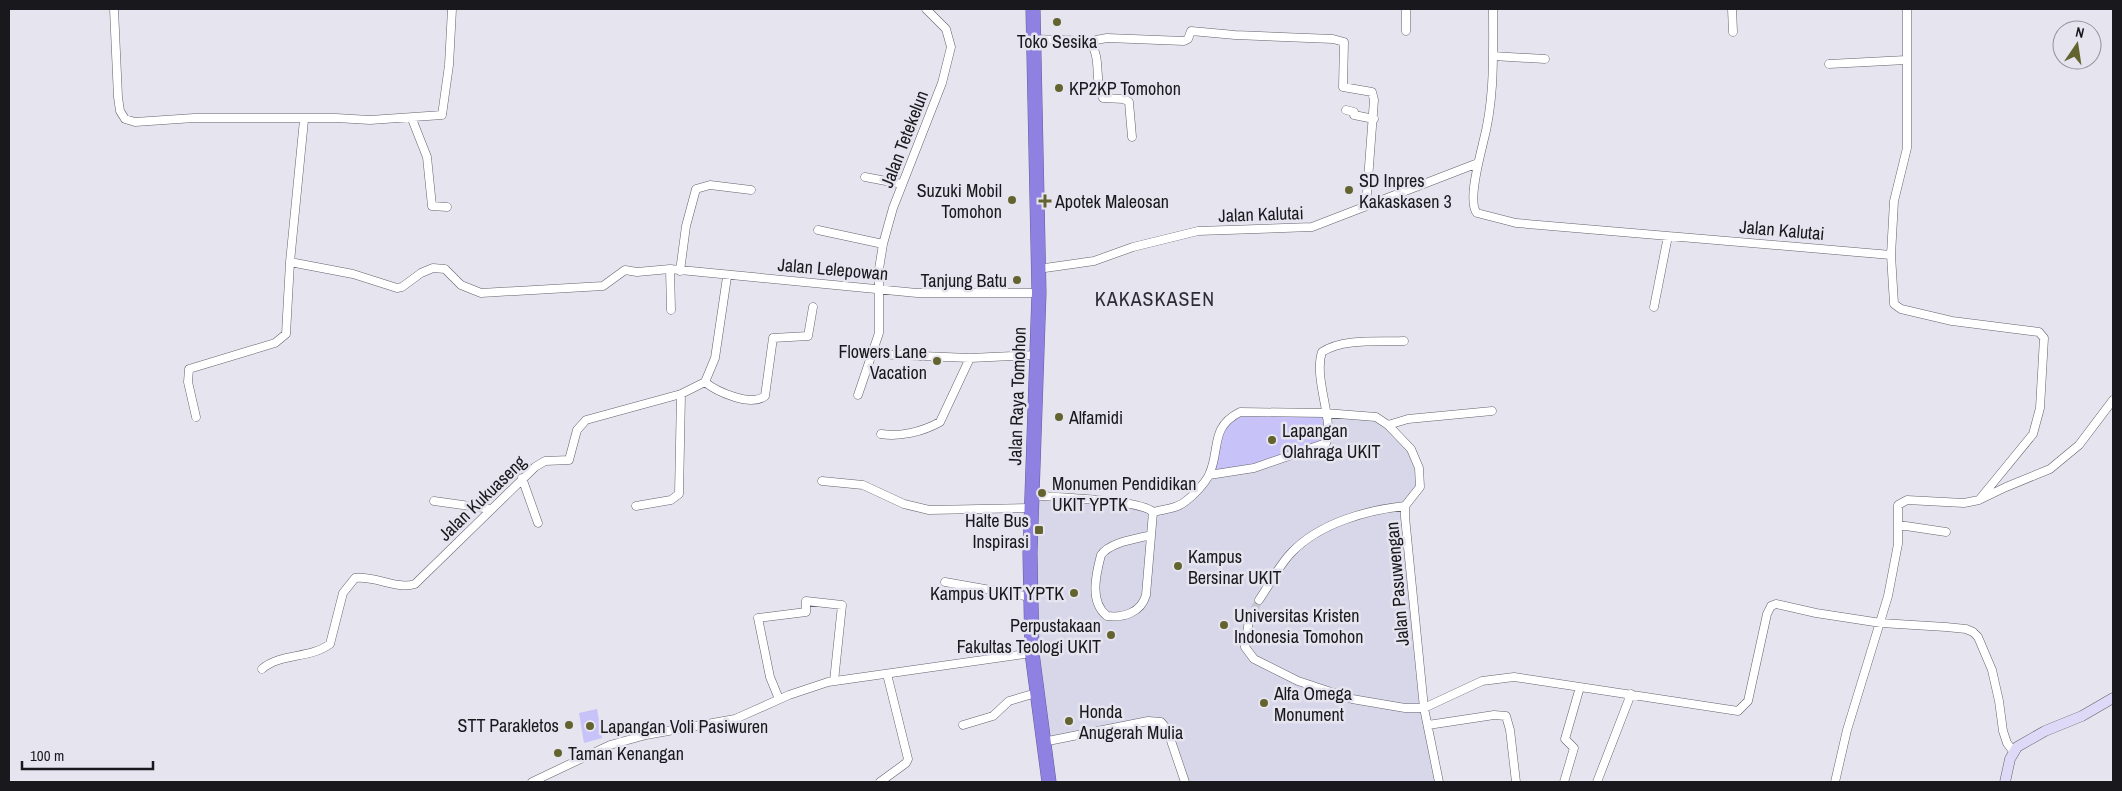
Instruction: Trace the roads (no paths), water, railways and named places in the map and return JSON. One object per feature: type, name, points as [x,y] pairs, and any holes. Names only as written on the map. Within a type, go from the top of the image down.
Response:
[{"type":"highway","name":"Jalan Raya Tomohon","points":[[1033,9],[1039,293],[1032,502],[1032,653],[1049,782]]},
{"type":"main road","points":[[2005,782],[2014,751],[2025,741],[2082,716],[2113,698]]},
{"type":"street","points":[[114,9],[116,81],[120,111],[125,118],[135,122],[203,118],[304,120],[412,119],[442,115],[449,65],[452,9]]},
{"type":"street","name":"Jalan Tetekelun","points":[[858,395],[879,333],[879,288],[883,244],[902,184],[942,83],[951,47],[946,29],[926,9]]},
{"type":"street","points":[[1406,9],[1406,31]]},
{"type":"street","name":"Jalan Kalutai","points":[[1493,9],[1491,107],[1478,163],[1473,206],[1477,213],[1516,223],[1891,255]]},
{"type":"street","points":[[1732,9],[1733,32]]},
{"type":"street","points":[[1907,9],[1907,148],[1894,201],[1891,255],[1892,296],[1898,308],[1952,320],[2039,332],[2044,338],[2040,408],[2034,434],[1979,500]]},
{"type":"street","points":[[1092,44],[1096,40],[1107,38],[1184,40],[1188,39],[1190,31],[1341,41],[1345,46],[1343,87],[1372,92],[1374,119],[1366,206]]},
{"type":"street","points":[[1033,38],[1086,40],[1092,44],[1097,57],[1101,94],[1106,99],[1128,100],[1132,137]]},
{"type":"street","points":[[1493,56],[1545,59]]},
{"type":"street","points":[[1829,64],[1906,60]]},
{"type":"street","points":[[1346,110],[1354,112],[1354,115],[1374,119]]},
{"type":"street","points":[[412,119],[427,157],[432,206],[447,207]]},
{"type":"street","points":[[196,417],[188,382],[189,369],[275,343],[286,334],[288,328],[287,300],[290,262],[304,120]]},
{"type":"street","name":"Jalan Kalutai","points":[[1038,269],[1094,261],[1147,243],[1198,231],[1312,228],[1478,163]]},
{"type":"street","points":[[865,177],[902,184]]},
{"type":"street","points":[[680,271],[686,226],[696,189],[710,185],[751,190]]},
{"type":"street","points":[[818,230],[883,244]]},
{"type":"street","points":[[1654,307],[1668,236]]},
{"type":"street","name":"Jalan Lelepowan","points":[[290,262],[338,271],[397,288],[402,287],[427,269],[440,268],[451,273],[461,285],[481,293],[603,286],[625,270],[637,272],[670,269],[728,276],[917,292],[1039,293]]},
{"type":"street","points":[[670,269],[670,310]]},
{"type":"street","points":[[728,276],[715,358],[705,382],[716,391],[752,400],[763,398],[765,396],[773,338],[808,336],[813,307]]},
{"type":"street","points":[[1209,475],[1254,468],[1326,443],[1328,430],[1319,367],[1322,352],[1337,346],[1362,342],[1404,341]]},
{"type":"street","points":[[873,354],[970,358],[1036,355]]},
{"type":"street","points":[[881,434],[892,436],[908,434],[940,422],[970,358]]},
{"type":"street","name":"Jalan Kukuaseng","points":[[262,669],[277,661],[310,652],[330,644],[343,593],[355,578],[370,578],[404,585],[415,584],[522,478],[544,461],[569,460],[577,430],[586,420],[681,394],[705,382]]},
{"type":"street","points":[[636,506],[671,500],[679,494],[681,394]]},
{"type":"street","points":[[1835,782],[1847,730],[1881,623],[1896,559],[1897,508],[1901,501],[1964,503],[1979,500],[2059,464],[2079,445],[2113,400]]},
{"type":"street","points":[[1388,425],[1408,419],[1492,411]]},
{"type":"street","name":"Jalan Pasuwengan","points":[[1153,512],[1168,510],[1186,502],[1209,475],[1219,430],[1231,416],[1240,412],[1325,413],[1376,417],[1388,425],[1411,448],[1418,468],[1420,487],[1406,506],[1406,535],[1424,708],[1439,782]]},
{"type":"street","points":[[522,478],[538,523]]},
{"type":"street","points":[[822,481],[863,485],[904,504],[929,510],[1032,502],[1112,502],[1144,507],[1153,512],[1151,535],[1144,602],[1137,610],[1126,615],[1107,616],[1098,608],[1096,600],[1101,555],[1104,551],[1118,544],[1151,535]]},
{"type":"street","points":[[434,501],[491,509]]},
{"type":"street","points":[[1259,600],[1292,552],[1308,540],[1357,516],[1406,506]]},
{"type":"street","points":[[1898,525],[1946,532]]},
{"type":"street","points":[[945,582],[1031,597]]},
{"type":"street","points":[[779,699],[770,677],[758,618],[806,612],[806,601],[842,605],[834,682]]},
{"type":"street","points":[[1249,620],[1245,647],[1254,659],[1298,681],[1352,699],[1405,708],[1424,708],[1482,681],[1514,677],[1738,711],[1744,707],[1749,697],[1767,614],[1772,606],[1776,604],[1816,613],[1881,623],[1966,629],[1978,637],[1994,678],[2005,737],[2014,751]]},
{"type":"street","points":[[532,782],[610,745],[646,735],[736,719],[804,689],[834,682],[1032,653]]},
{"type":"street","points":[[880,782],[906,763],[908,759],[887,674]]},
{"type":"street","points":[[1564,782],[1574,748],[1565,739],[1580,687]]},
{"type":"street","points":[[963,725],[993,716],[1009,701],[1036,694]]},
{"type":"street","points":[[1597,782],[1631,694]]},
{"type":"street","points":[[1428,725],[1494,714],[1506,716],[1510,730],[1516,782]]},
{"type":"street","points":[[1043,742],[1148,721],[1161,722],[1167,729],[1185,782]]},
{"type":"tunnel","points":[[1249,620],[1259,600]]},
{"type":"place","name":"Toko Sesika","points":[[1057,22]]},
{"type":"place","name":"KP2KP Tomohon","points":[[1059,88]]},
{"type":"place","name":"SD Inpres Kakaskasen 3","points":[[1349,190]]},
{"type":"place","name":"Suzuki Mobil Tomohon","points":[[1012,200]]},
{"type":"place","name":"Apotek Maleosan","points":[[1045,201]]},
{"type":"place","name":"Tanjung Batu","points":[[1017,280]]},
{"type":"place","name":"Flowers Lane Vacation","points":[[937,361]]},
{"type":"place","name":"Alfamidi","points":[[1059,417]]},
{"type":"place","name":"Lapangan Olahraga UKIT","points":[[1272,440]]},
{"type":"place","name":"Monumen Pendidikan UKIT YPTK","points":[[1042,493]]},
{"type":"place","name":"Halte Bus Inspirasi","points":[[1039,530]]},
{"type":"place","name":"Kampus Bersinar UKIT","points":[[1178,566]]},
{"type":"place","name":"Kampus UKIT YPTK","points":[[1074,593]]},
{"type":"place","name":"Universitas Kristen Indonesia Tomohon","points":[[1224,625]]},
{"type":"place","name":"Perpustakaan Fakultas Teologi UKIT","points":[[1111,635]]},
{"type":"place","name":"Alfa Omega Monument","points":[[1264,703]]},
{"type":"place","name":"Honda Anugerah Mulia","points":[[1069,721]]},
{"type":"place","name":"STT Parakletos","points":[[569,725]]},
{"type":"place","name":"Lapangan Voli Pasiwuren","points":[[590,726]]},
{"type":"place","name":"Taman Kenangan","points":[[558,753]]},
{"type":"district","name":"KAKASKASEN","points":[[1155,298]]}]
